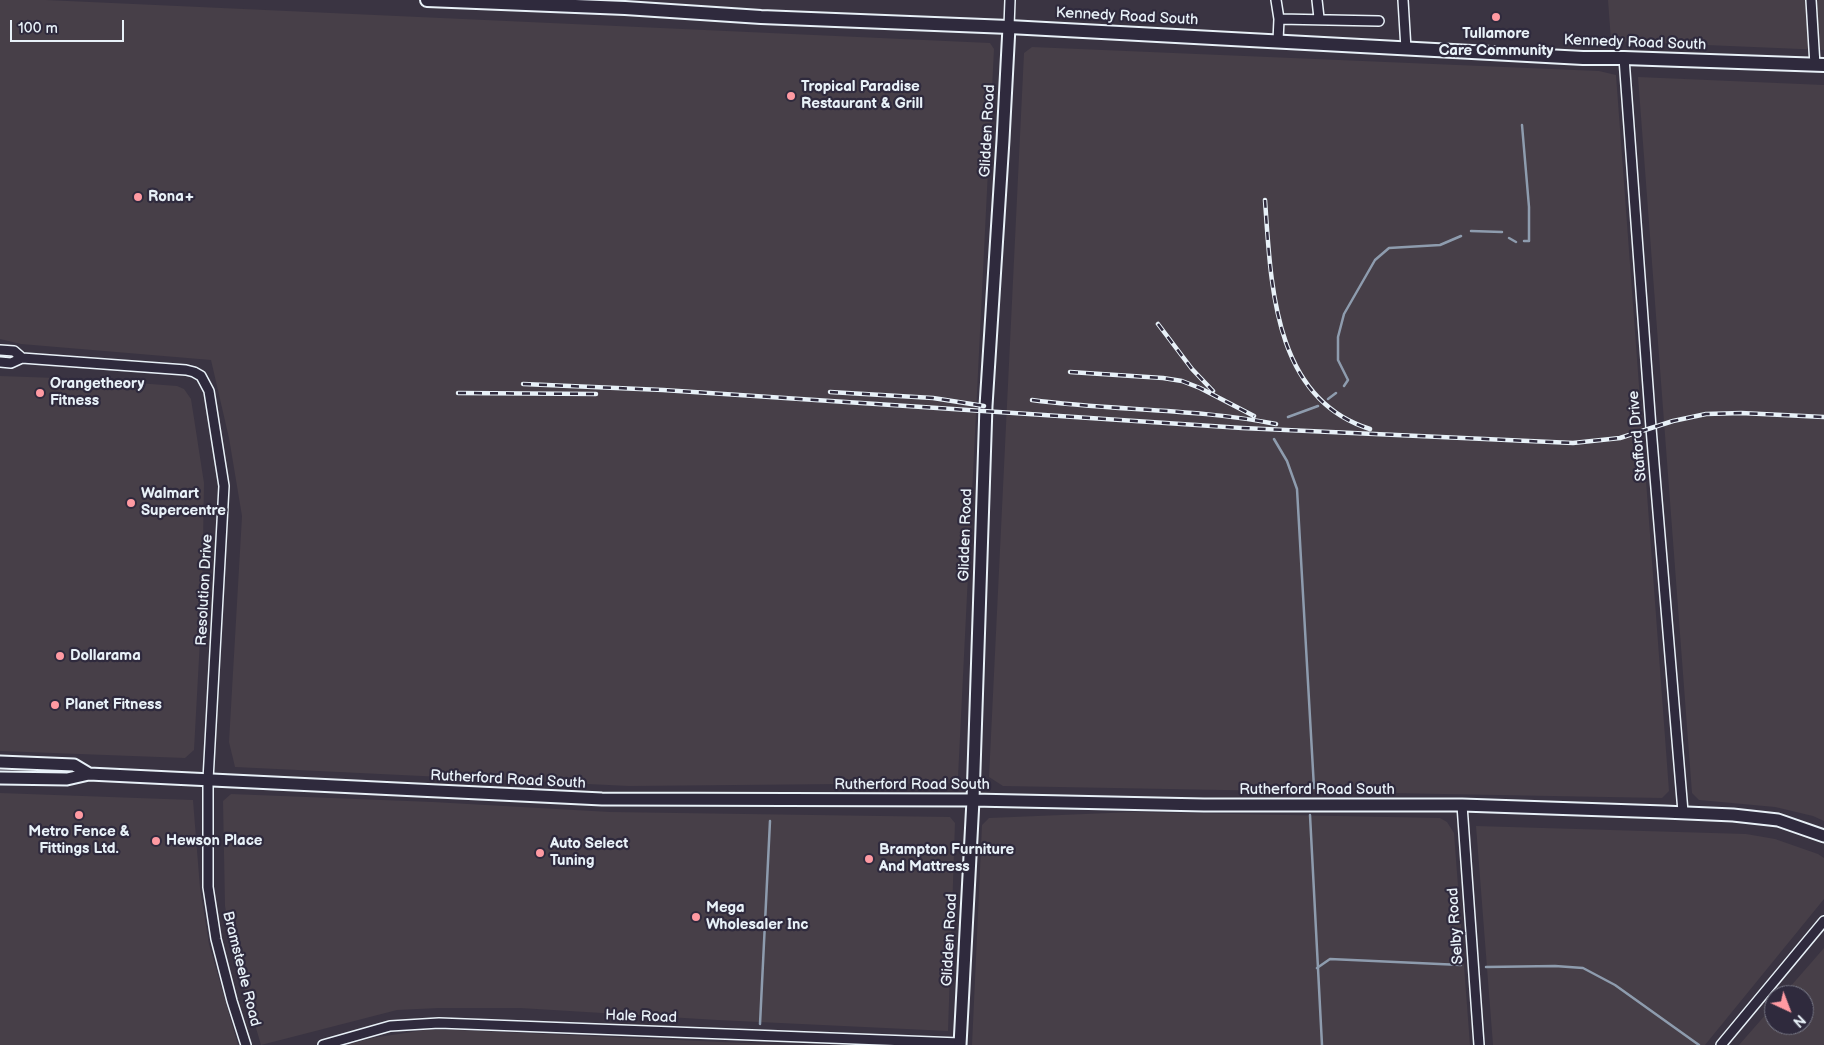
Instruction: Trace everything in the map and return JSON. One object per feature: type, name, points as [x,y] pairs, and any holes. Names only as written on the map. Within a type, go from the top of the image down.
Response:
[{"type":"main road","name":"Kennedy Road South","points":[[427,0],[468,0],[758,17],[1009,27],[1583,58],[1820,65]]},
{"type":"street","points":[[1009,27],[1010,0]]},
{"type":"street","points":[[1276,0],[1279,19],[1278,41]]},
{"type":"street","points":[[1317,0],[1319,18]]},
{"type":"street","points":[[1403,0],[1406,49]]},
{"type":"street","points":[[1811,0],[1820,65]]},
{"type":"street","points":[[1279,19],[1319,18],[1379,21]]},
{"type":"street","name":"Glidden Road","points":[[960,1044],[973,800],[986,412],[1009,27]]},
{"type":"street","name":"Stafford Drive","points":[[1624,58],[1652,438],[1683,812]]},
{"type":"street","name":"Resolution Drive","points":[[0,350],[14,351],[22,358]]},
{"type":"street","name":"Resolution Drive","points":[[0,362],[11,363],[22,358],[186,370],[201,376],[206,383],[209,391],[224,486],[208,780]]},
{"type":"street","name":"Rutherford Road South","points":[[0,762],[74,765],[89,774],[602,799],[973,800],[1204,805],[1462,806],[1683,812],[1778,820],[1824,836]]},
{"type":"street","points":[[0,778],[67,779],[89,774]]},
{"type":"street","name":"Bramsteele Road","points":[[208,780],[209,895],[216,939],[246,1045]]},
{"type":"street","name":"Selby Road","points":[[1462,806],[1479,1045]]},
{"type":"street","points":[[1721,1045],[1824,921]]},
{"type":"street","name":"Hale Road","points":[[323,1045],[390,1026],[439,1023],[960,1044]]},
{"type":"shaded area","points":[[0,0],[46,0],[990,43],[994,49],[958,777],[951,783],[629,786],[235,767],[229,742],[242,516],[229,438],[211,360],[21,344],[0,339]]},
{"type":"shaded area","points":[[1608,0],[1824,0],[1824,50],[1611,41]]},
{"type":"shaded area","points":[[1032,47],[1599,71],[1616,75],[1669,791],[1662,798],[1003,786],[989,777],[1024,53]]},
{"type":"shaded area","points":[[1638,77],[1824,85],[1824,821],[1813,816],[1775,807],[1699,800],[1692,793]]},
{"type":"shaded area","points":[[0,376],[84,379],[177,386],[184,389],[191,399],[204,483],[202,603],[194,750],[185,758],[0,751]]},
{"type":"shaded area","points":[[0,793],[193,800],[200,888],[209,944],[238,1045],[0,1045]]},
{"type":"shaded area","points":[[231,794],[433,802],[610,812],[950,817],[955,823],[948,1031],[520,1008],[439,1008],[397,1010],[261,1045],[233,950],[225,906],[223,801]]},
{"type":"shaded area","points":[[1133,812],[1440,818],[1447,822],[1454,833],[1470,1045],[972,1045],[982,825],[989,818]]},
{"type":"shaded area","points":[[1476,826],[1746,834],[1775,839],[1818,854],[1824,858],[1824,899],[1705,1045],[1493,1045]]},
{"type":"shaded area","points":[[1824,948],[1824,1045],[1739,1045],[1764,1016],[1764,1035],[1814,1035],[1814,985],[1792,985]]},
{"type":"shaded area","points":[[425,1030],[789,1045],[347,1045],[372,1038]]},
{"type":"waterway","points":[[1522,125],[1529,207],[1529,241],[1524,241]]},
{"type":"waterway","points":[[1471,231],[1502,232]]},
{"type":"waterway","points":[[1344,386],[1348,380],[1338,360],[1338,337],[1344,314],[1375,260],[1389,248],[1440,245],[1461,236]]},
{"type":"waterway","points":[[1509,238],[1516,242]]},
{"type":"waterway","points":[[1328,399],[1336,393]]},
{"type":"waterway","points":[[1288,417],[1318,406]]},
{"type":"waterway","points":[[1274,439],[1287,461],[1297,489],[1314,788]]},
{"type":"waterway","points":[[1310,815],[1322,1045]]},
{"type":"waterway","points":[[760,1024],[770,821]]},
{"type":"waterway","points":[[1317,968],[1330,959],[1461,965]]},
{"type":"waterway","points":[[1486,967],[1555,966],[1583,968],[1615,985],[1699,1045]]},
{"type":"railway","points":[[1265,200],[1270,267],[1275,301],[1283,335],[1296,366],[1314,392],[1338,414],[1370,429]]},
{"type":"railway","points":[[1158,324],[1192,369],[1213,391]]},
{"type":"railway","points":[[1070,372],[1182,381],[1200,388],[1254,416]]},
{"type":"railway","points":[[523,384],[663,390],[1242,428],[1573,443],[1620,438],[1673,421],[1706,414],[1741,413],[1824,417]]},
{"type":"railway","points":[[830,392],[933,398],[984,406]]},
{"type":"railway","points":[[458,393],[596,394]]},
{"type":"railway","points":[[1032,400],[1062,404],[1185,412],[1276,424]]},
{"type":"place","name":"Tullamore Care Community","points":[[1496,17]]},
{"type":"place","name":"Tropical Paradise Restaurant & Grill","points":[[791,96]]},
{"type":"place","name":"Rona+","points":[[138,197]]},
{"type":"place","name":"Orangetheory Fitness","points":[[40,393]]},
{"type":"place","name":"Walmart Supercentre","points":[[131,503]]},
{"type":"place","name":"Dollarama","points":[[60,656]]},
{"type":"place","name":"Planet Fitness","points":[[55,705]]},
{"type":"place","name":"Metro Fence & Fittings Ltd.","points":[[79,815]]},
{"type":"place","name":"Hewson Place","points":[[156,841]]},
{"type":"place","name":"Auto Select Tuning","points":[[540,853]]},
{"type":"place","name":"Brampton Furniture And Mattress","points":[[869,859]]},
{"type":"place","name":"Mega Wholesaler Inc","points":[[696,917]]}]
